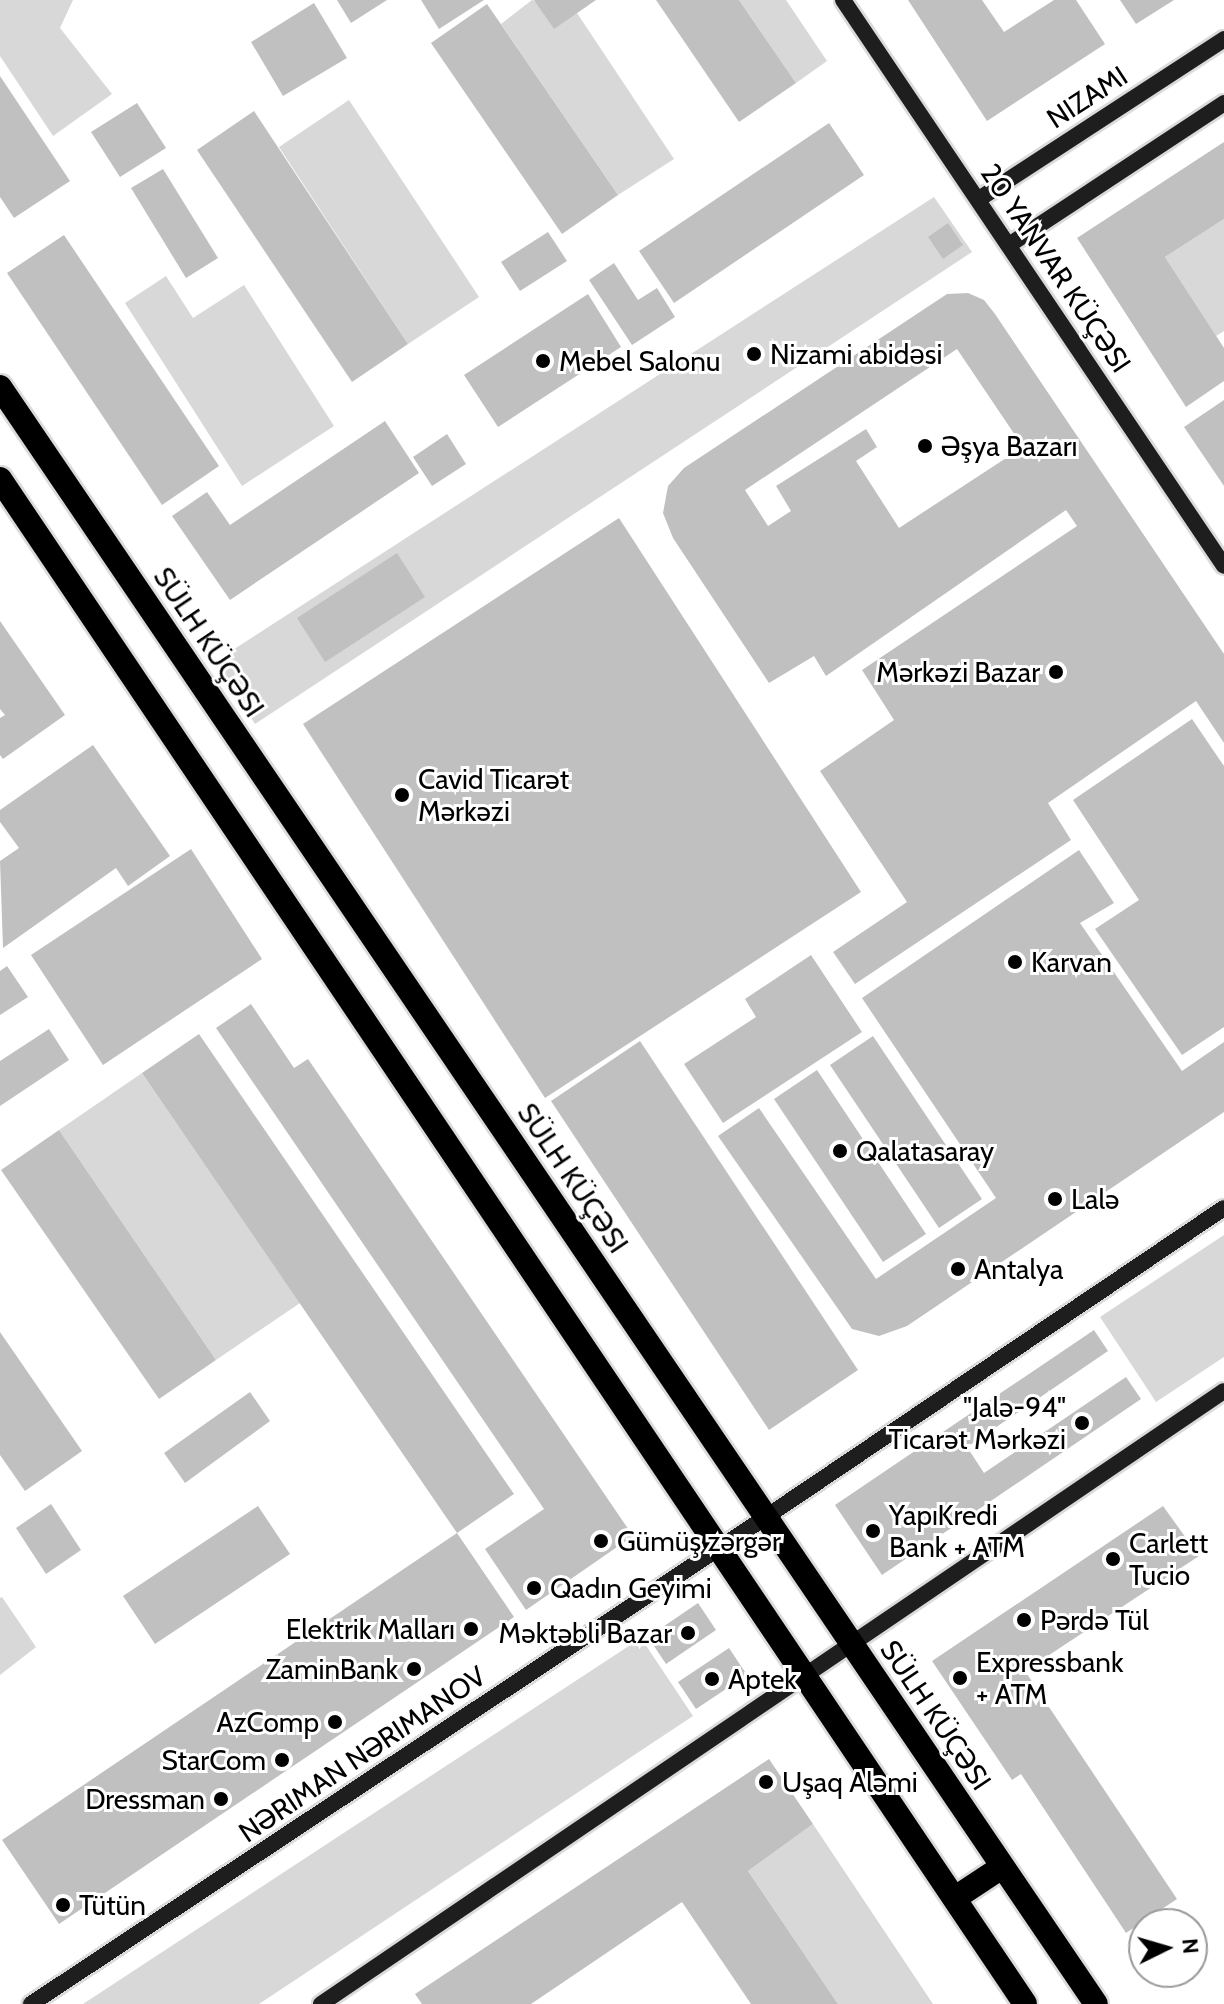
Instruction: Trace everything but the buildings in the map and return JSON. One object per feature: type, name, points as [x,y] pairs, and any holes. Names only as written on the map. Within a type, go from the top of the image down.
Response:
[{"type":"highway","name":"SÜLH KÜÇƏSI","points":[[0,387],[1096,2004]]},
{"type":"highway","points":[[0,479],[1025,2004]]},
{"type":"highway","points":[[955,1898],[1002,1867]]},
{"type":"main road","name":"20 YANVAR KÜÇƏSI","points":[[843,0],[1224,566]]},
{"type":"main road","name":"NIZAMI","points":[[979,199],[1224,39]]},
{"type":"main road","points":[[1009,245],[1224,103]]},
{"type":"main road","points":[[766,1517],[1224,1208]]},
{"type":"main road","points":[[321,2004],[807,1677],[1224,1391]]},
{"type":"main road","name":"NƏRIMAN NƏRIMANOV","points":[[31,2004],[766,1517]]},
{"type":"shaded area","points":[[0,0],[73,0],[60,28],[112,94],[53,136],[0,56]]},
{"type":"shaded area","points":[[532,0],[577,13],[674,159],[618,195],[501,24]]},
{"type":"shaded area","points":[[739,0],[786,0],[827,61],[796,83]]},
{"type":"shaded area","points":[[349,100],[479,297],[408,344],[279,147]]},
{"type":"shaded area","points":[[934,197],[972,252],[255,724],[214,662]]},
{"type":"shaded area","points":[[1224,219],[1224,331],[1216,336],[1165,257]]},
{"type":"shaded area","points":[[166,276],[193,318],[244,285],[334,426],[242,486],[125,303]]},
{"type":"shaded area","points":[[142,1073],[300,1303],[216,1360],[59,1130]]},
{"type":"shaded area","points":[[1224,1235],[1224,1357],[1156,1402],[1100,1317]]},
{"type":"shaded area","points":[[0,1598],[36,1647],[0,1675]]},
{"type":"shaded area","points":[[641,1638],[693,1716],[259,2004],[83,2004]]},
{"type":"shaded area","points":[[813,1824],[933,2004],[838,2004],[748,1871]]},
{"type":"place","name":"Nizami abidәsi","points":[[754,354]]},
{"type":"place","name":"Mebel Salonu","points":[[543,361]]},
{"type":"place","name":"Əşya Bazarı","points":[[925,446]]},
{"type":"place","name":"Mərkəzi Bazar","points":[[1056,672]]},
{"type":"place","name":"Cavid Ticarət Mərkəzi","points":[[402,795]]},
{"type":"place","name":"Karvan","points":[[1015,962]]},
{"type":"place","name":"Qalatasaray","points":[[840,1151]]},
{"type":"place","name":"Lalə","points":[[1055,1199]]},
{"type":"place","name":"Antalya","points":[[958,1269]]},
{"type":"place","name":"\"Jalə-94\" Ticarət Mərkəzi","points":[[1082,1423]]},
{"type":"place","name":"YapıKredi Bank + ATM","points":[[873,1531]]},
{"type":"place","name":"Gümüş zərgər","points":[[601,1541]]},
{"type":"place","name":"Carlett Tucio","points":[[1113,1559]]},
{"type":"place","name":"Qadın Geyimi","points":[[534,1588]]},
{"type":"place","name":"Pərdə Tül","points":[[1024,1620]]},
{"type":"place","name":"Elektrik Malları","points":[[471,1629]]},
{"type":"place","name":"Məktəbli Bazar","points":[[688,1633]]},
{"type":"place","name":"ZaminBank","points":[[414,1669]]},
{"type":"place","name":"Expressbank + ATM","points":[[960,1678]]},
{"type":"place","name":"Aptek","points":[[712,1679]]},
{"type":"place","name":"AzComp","points":[[335,1722]]},
{"type":"place","name":"StarCom","points":[[282,1760]]},
{"type":"place","name":"Uşaq Aləmi","points":[[766,1782]]},
{"type":"place","name":"Dressman","points":[[221,1799]]},
{"type":"place","name":"Tütün","points":[[63,1905]]}]
